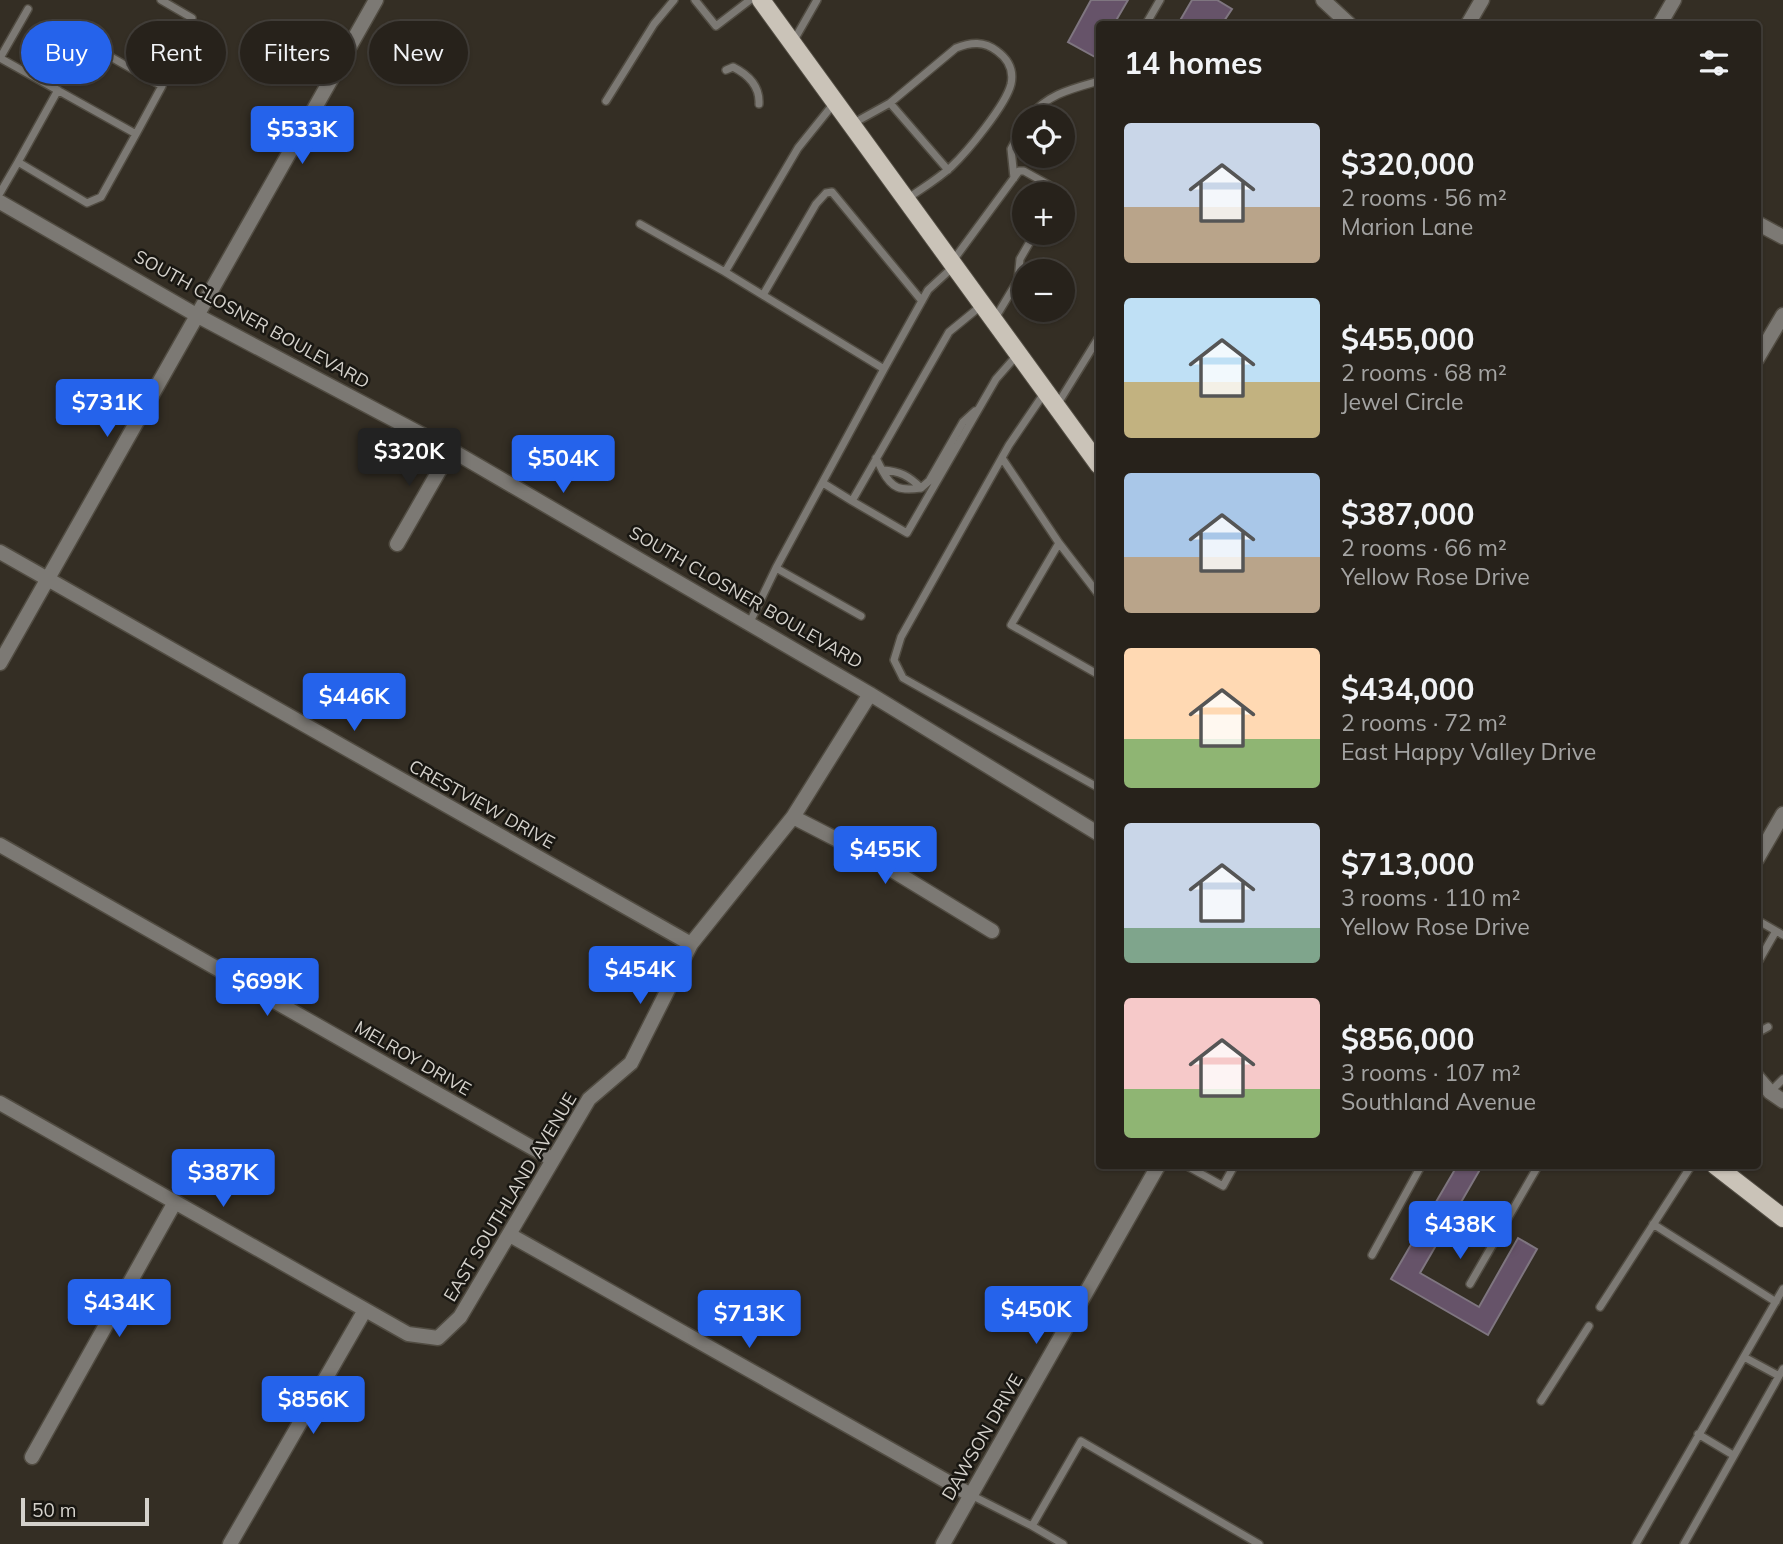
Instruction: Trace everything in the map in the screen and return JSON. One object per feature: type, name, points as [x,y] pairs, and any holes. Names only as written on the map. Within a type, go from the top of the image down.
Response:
[{"type":"main road","points":[[761,0],[1096,461]]},
{"type":"main road","points":[[1720,1169],[1783,1218]]},
{"type":"street","points":[[0,663],[376,0]]},
{"type":"street","points":[[1323,0],[1346,21]]},
{"type":"street","points":[[1470,21],[1482,0]]},
{"type":"street","points":[[1662,21],[1674,0]]},
{"type":"street","name":"SOUTH CLOSNER BOULEVARD","points":[[0,202],[198,316],[451,450],[870,694],[1096,832]]},
{"type":"street","points":[[1761,225],[1783,237]]},
{"type":"street","points":[[1761,352],[1783,315]]},
{"type":"street","points":[[397,544],[451,450]]},
{"type":"street","name":"CRESTVIEW DRIVE","points":[[0,552],[691,944]]},
{"type":"street","name":"EAST SOUTHLAND AVENUE","points":[[365,1310],[408,1334],[439,1338],[460,1317],[589,1099],[631,1063],[691,944],[793,817],[870,694]]},
{"type":"street","points":[[1761,852],[1783,814]]},
{"type":"street","points":[[793,817],[869,856],[992,930]]},
{"type":"street","name":"MELROY DRIVE","points":[[0,845],[552,1159]]},
{"type":"street","points":[[1761,1082],[1783,1101]]},
{"type":"street","points":[[0,1103],[365,1310],[230,1544]]},
{"type":"street","name":"DAWSON DRIVE","points":[[943,1544],[1156,1169]]},
{"type":"street","points":[[32,1457],[175,1202]]},
{"type":"street","points":[[510,1235],[971,1495]]},
{"type":"lane","points":[[161,0],[192,18],[190,21]]},
{"type":"lane","points":[[606,101],[654,24],[674,0]]},
{"type":"lane","points":[[695,0],[716,26],[750,0]]},
{"type":"lane","points":[[792,43],[817,0]]},
{"type":"lane","points":[[1148,21],[1160,0]]},
{"type":"lane","points":[[28,9],[0,58],[136,134]]},
{"type":"lane","points":[[852,124],[890,103],[956,48],[969,43],[993,48],[1008,62],[1011,83],[976,142],[948,170],[906,200]]},
{"type":"lane","points":[[18,162],[88,202],[101,197],[162,86],[112,58]]},
{"type":"lane","points":[[726,70],[733,67],[744,72],[760,92],[759,104]]},
{"type":"lane","points":[[1042,105],[1062,91],[1096,82]]},
{"type":"lane","points":[[0,193],[58,90]]},
{"type":"lane","points":[[725,272],[798,148],[835,102]]},
{"type":"lane","points":[[890,103],[948,170]]},
{"type":"lane","points":[[1013,168],[1014,178]]},
{"type":"lane","points":[[749,624],[776,568],[929,290],[953,264],[1019,171],[1044,182]]},
{"type":"lane","points":[[763,295],[816,204],[826,193],[832,192],[922,301]]},
{"type":"lane","points":[[640,224],[725,272],[884,369]]},
{"type":"lane","points":[[994,321],[1018,280],[1020,259],[1028,245]]},
{"type":"lane","points":[[852,500],[949,332],[982,304]]},
{"type":"lane","points":[[1096,341],[1002,458],[901,637],[894,660],[903,678],[1096,786]]},
{"type":"lane","points":[[823,483],[907,533],[996,379],[1018,354]]},
{"type":"lane","points":[[876,458],[888,482],[904,491],[921,488],[929,481],[963,422],[981,405]]},
{"type":"lane","points":[[1002,458],[1059,543],[1096,591]]},
{"type":"lane","points":[[882,470],[896,471],[909,477],[921,488]]},
{"type":"lane","points":[[1059,543],[1011,625],[1096,673]]},
{"type":"lane","points":[[776,568],[861,616]]},
{"type":"lane","points":[[1761,922],[1779,933],[1761,958]]},
{"type":"lane","points":[[1761,1031],[1768,1027]]},
{"type":"lane","points":[[1770,1092],[1783,1079]]},
{"type":"lane","points":[[1192,1169],[1223,1186],[1232,1169]]},
{"type":"lane","points":[[1372,1255],[1419,1169]]},
{"type":"lane","points":[[1469,1284],[1536,1169]]},
{"type":"lane","points":[[1600,1307],[1689,1169]]},
{"type":"lane","points":[[1653,1224],[1776,1302]]},
{"type":"lane","points":[[1636,1544],[1783,1289]]},
{"type":"lane","points":[[1541,1401],[1588,1326]]},
{"type":"lane","points":[[1684,1544],[1781,1373],[1744,1357]]},
{"type":"lane","points":[[1698,1434],[1733,1455]]},
{"type":"lane","points":[[1032,1526],[1081,1441],[1259,1544]]},
{"type":"lane","points":[[971,1495],[1063,1544]]},
{"type":"building","points":[[1091,0],[1128,0],[1116,21],[1096,21],[1095,57],[1068,42]]},
{"type":"building","points":[[1192,0],[1217,0],[1232,9],[1224,21],[1180,21]]},
{"type":"building","points":[[1455,1169],[1480,1169],[1420,1273],[1479,1307],[1518,1238],[1537,1249],[1488,1335],[1391,1279]]}]
